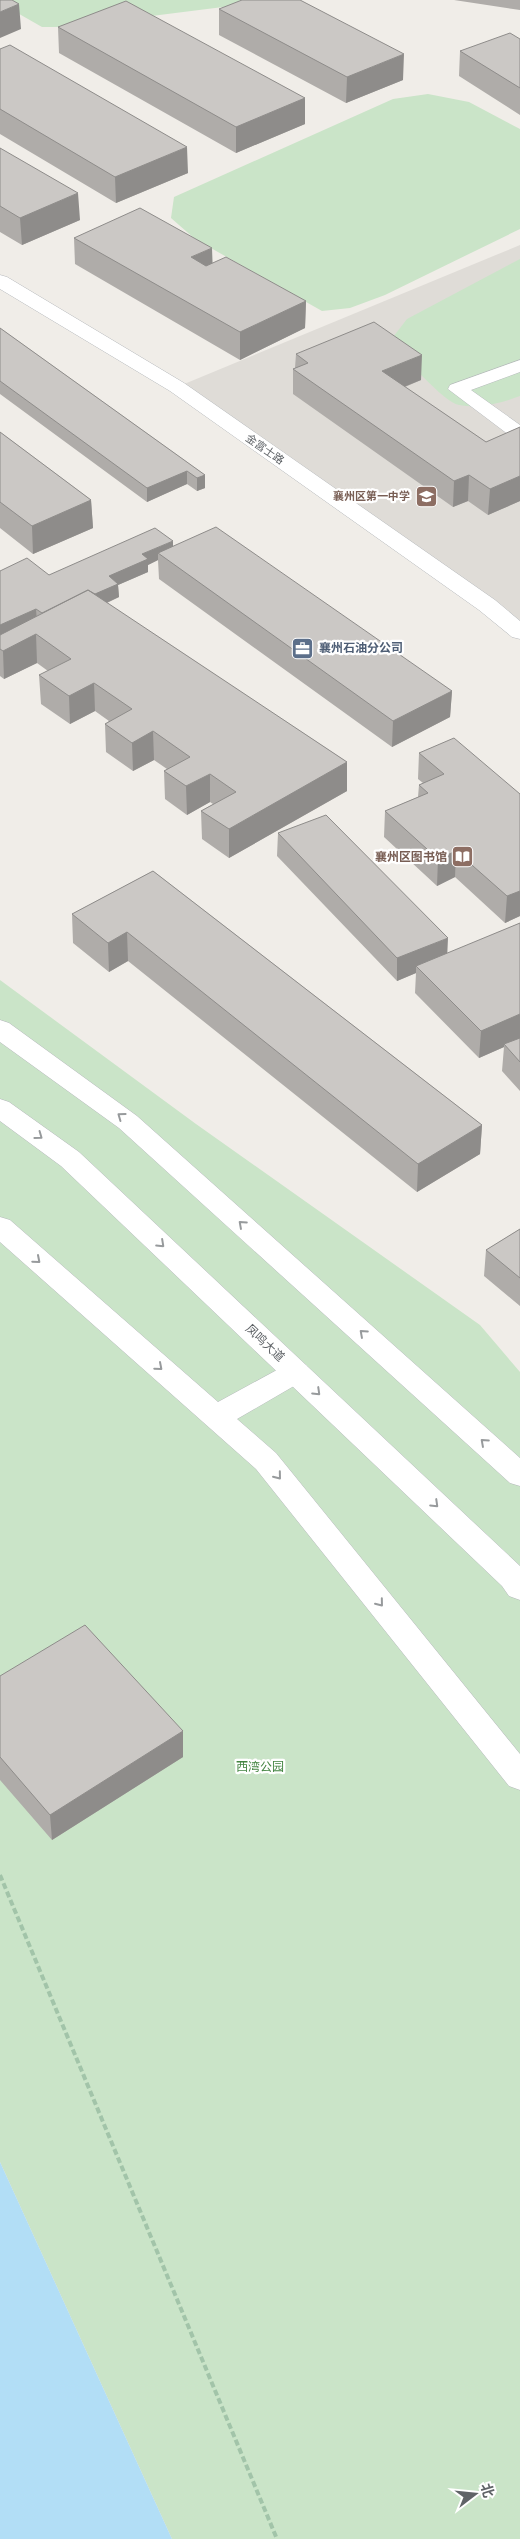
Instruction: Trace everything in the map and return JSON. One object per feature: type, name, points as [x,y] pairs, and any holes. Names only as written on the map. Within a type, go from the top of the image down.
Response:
[{"type":"street","name":"金富士路","points":[[0,281],[178,387],[487,605],[520,632]]},
{"type":"street","points":[[0,1029],[128,1122],[520,1475]]},
{"type":"street","name":"凤鸣大道","points":[[0,1108],[70,1159],[505,1571],[520,1588]]},
{"type":"street","points":[[0,1227],[266,1462],[520,1777]]},
{"type":"street","points":[[216,1416],[296,1372]]},
{"type":"lane","points":[[520,366],[457,389],[520,434]]},
{"type":"path","points":[[0,1876],[277,2539]]},
{"type":"shaded area","name":"襄州区第一中学","points":[[520,245],[520,632],[177,387]]},
{"type":"green space","points":[[0,0],[250,0],[231,6],[64,27],[42,27],[0,3]]},
{"type":"green space","points":[[428,94],[469,102],[520,129],[520,229],[385,295],[350,308],[322,311],[195,239],[171,218],[174,197],[393,99]]},
{"type":"green space","points":[[520,259],[520,396],[483,406],[459,405],[452,402],[423,377],[390,341],[407,319]]},
{"type":"green space","name":"西湾公园","points":[[0,980],[196,1124],[480,1325],[520,1372],[520,2539],[172,2539],[0,2162]]},
{"type":"water","points":[[0,2162],[172,2539],[0,2539]]},
{"type":"building","points":[[0,0],[12,0],[19,4],[0,12]]},
{"type":"building","points":[[242,0],[300,0],[404,54],[347,77],[219,9]]},
{"type":"building","points":[[126,1],[305,98],[236,127],[58,27]]},
{"type":"building","points":[[510,33],[520,39],[520,88],[460,51]]},
{"type":"building","points":[[10,45],[187,147],[115,177],[0,109],[0,49]]},
{"type":"building","points":[[0,148],[78,193],[20,218],[0,206]]},
{"type":"building","points":[[140,208],[212,248],[191,257],[206,266],[226,257],[306,301],[240,332],[74,238]]},
{"type":"building","points":[[374,322],[422,355],[382,371],[486,442],[520,427],[520,476],[490,489],[469,475],[454,481],[293,369],[308,363],[296,354]]},
{"type":"building","points":[[0,328],[205,475],[197,478],[187,471],[147,488],[0,381]]},
{"type":"building","points":[[0,432],[91,500],[32,526],[0,502]]},
{"type":"building","points":[[216,527],[452,691],[393,721],[158,553]]},
{"type":"building","points":[[155,528],[173,541],[142,554],[148,559],[109,576],[118,584],[95,594],[88,590],[42,613],[36,609],[0,625],[0,571],[27,558],[49,575]]},
{"type":"building","points":[[88,590],[347,762],[229,829],[201,811],[236,792],[210,774],[186,786],[164,771],[190,757],[153,731],[132,743],[105,724],[132,709],[94,683],[69,696],[39,675],[71,659],[36,634],[3,651],[0,649],[0,635]]},
{"type":"building","name":"襄州区图书馆","points":[[454,738],[520,794],[520,891],[507,896],[456,851],[438,859],[385,811],[428,793],[419,785],[444,774],[419,753]]},
{"type":"building","points":[[326,815],[448,938],[397,958],[278,833]]},
{"type":"building","points":[[153,871],[482,1125],[418,1164],[127,932],[108,943],[72,914]]},
{"type":"building","points":[[520,923],[520,1014],[481,1031],[416,966]]},
{"type":"building","points":[[520,1038],[520,1062],[504,1044]]},
{"type":"building","points":[[520,1229],[520,1278],[486,1250]]},
{"type":"building","points":[[85,1625],[183,1731],[50,1815],[0,1757],[0,1676]]},
{"type":"place","name":"襄州区第一中学","points":[[426,496]]},
{"type":"place","name":"襄州石油分公司","points":[[303,648]]},
{"type":"place","name":"襄州区图书馆","points":[[463,857]]}]
